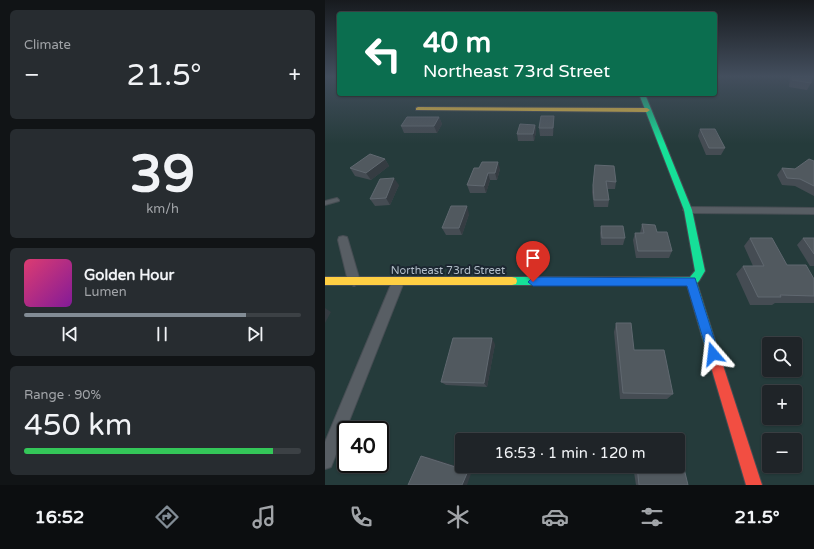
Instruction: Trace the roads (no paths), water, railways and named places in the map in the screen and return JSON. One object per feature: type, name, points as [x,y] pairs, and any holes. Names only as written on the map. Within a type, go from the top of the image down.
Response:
[{"type":"street","points":[[643,99],[688,210],[700,271],[696,278],[691,281],[754,485]]},
{"type":"street","points":[[418,110],[647,110]]},
{"type":"street","points":[[688,210],[814,211]]},
{"type":"street","points":[[343,240],[354,281]]},
{"type":"street","name":"Northeast 73rd Street","points":[[325,282],[691,281]]},
{"type":"street","points":[[325,461],[398,282]]},
{"type":"lane","points":[[325,203],[337,200]]}]
